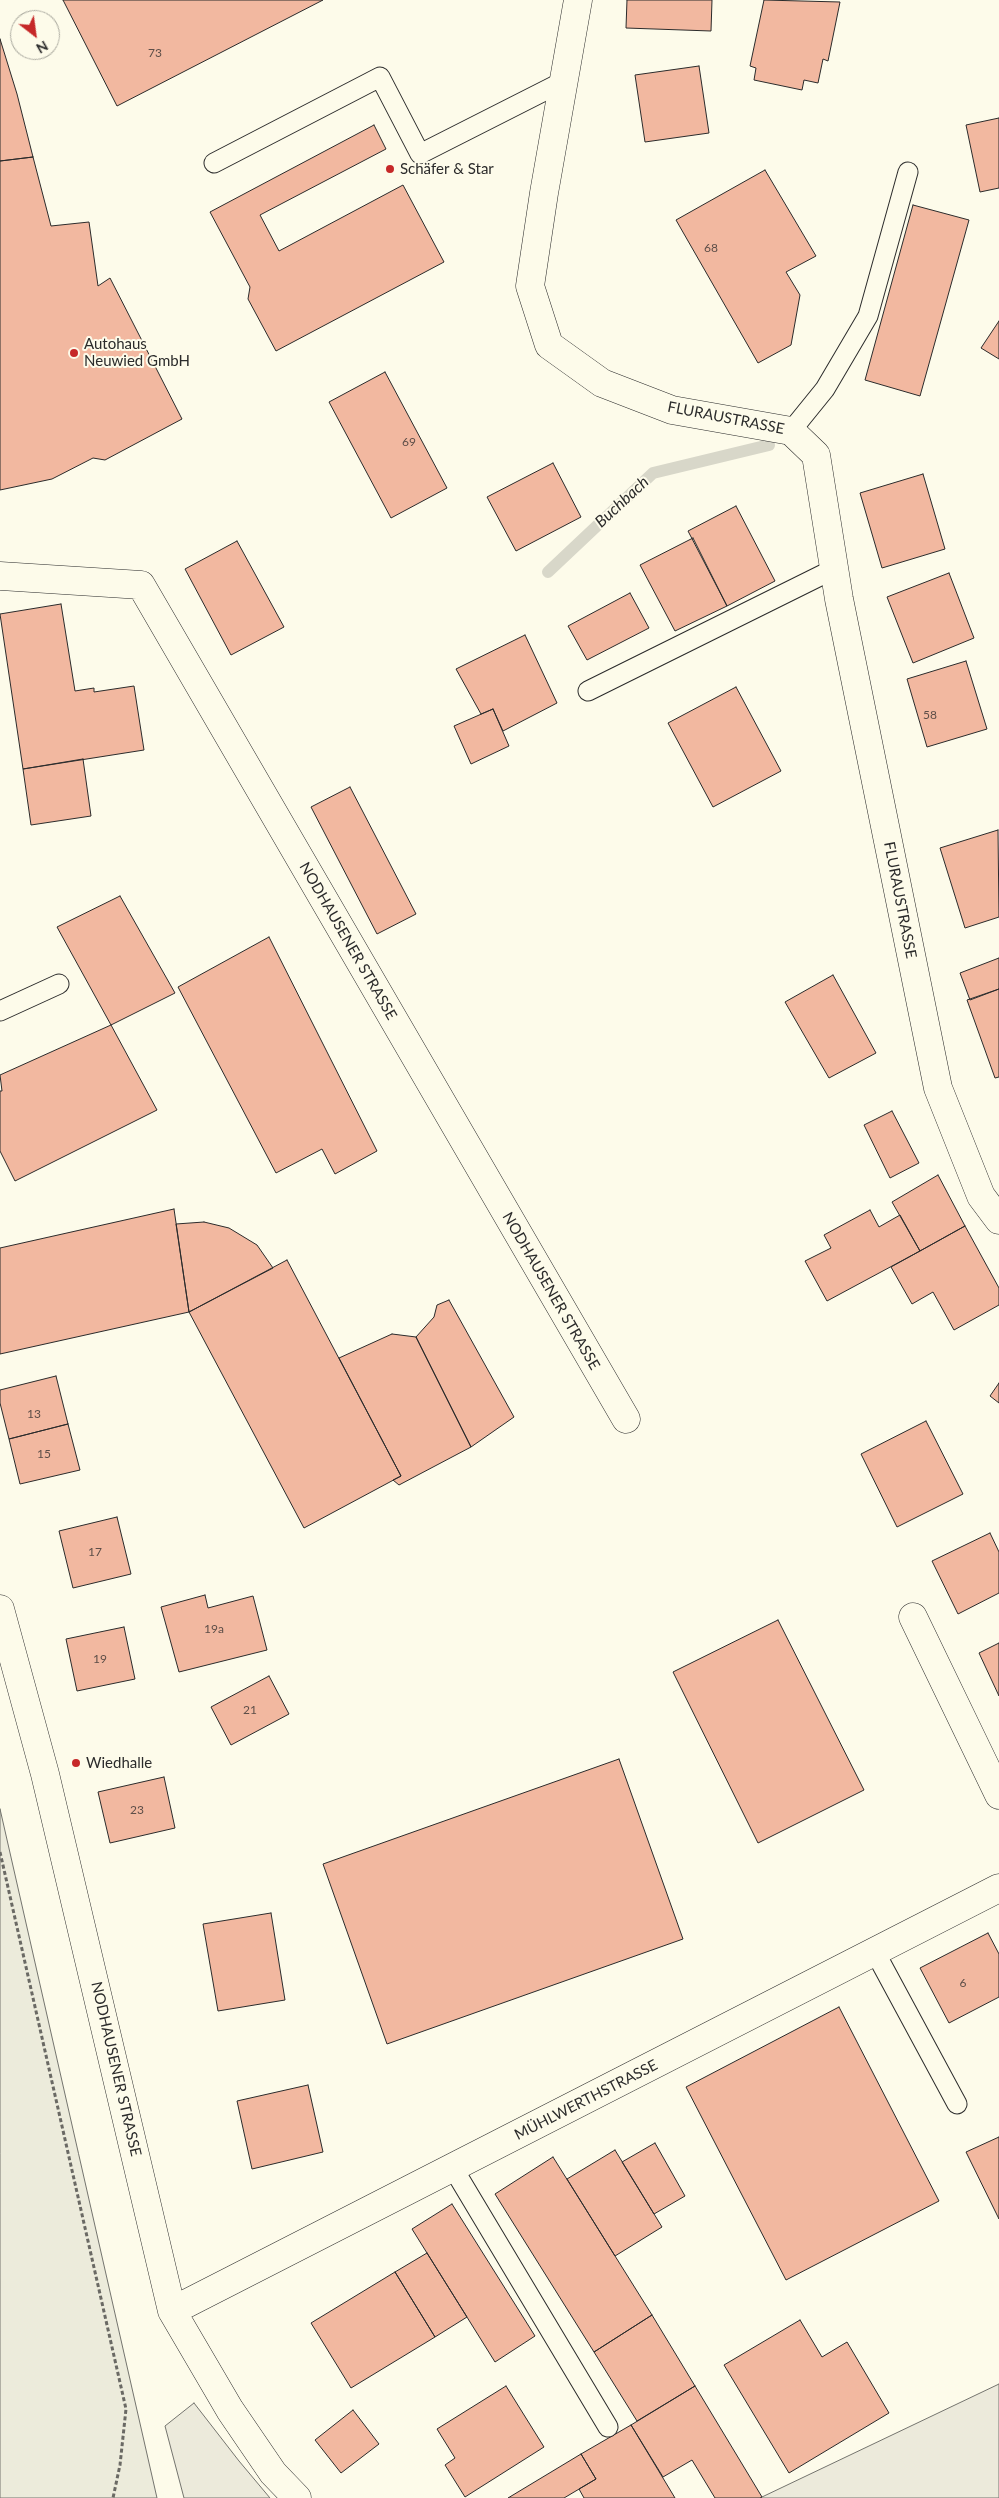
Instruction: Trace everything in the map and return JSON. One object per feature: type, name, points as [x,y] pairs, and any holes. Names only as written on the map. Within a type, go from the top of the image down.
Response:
[{"type":"street","name":"FLURAUSTRASSE","points":[[578,0],[566,80],[544,193],[530,286],[549,345],[602,383],[672,410],[791,431],[816,455],[834,569],[938,1088],[981,1196],[999,1220]]},
{"type":"street","name":"NODHAUSENER STRASSE","points":[[0,576],[141,585],[626,1419]]},
{"type":"street","name":"NODHAUSENER STRASSE","points":[[0,1609],[45,1774],[172,2310],[230,2410],[273,2473],[297,2498]]},
{"type":"street","points":[[913,1617],[999,1795]]},
{"type":"street","name":"MÜHLWERTHSTRASSE","points":[[172,2310],[999,1888]]},
{"type":"lane","points":[[214,163],[380,77],[420,154],[566,80]]},
{"type":"lane","points":[[791,431],[825,389],[868,316],[908,172]]},
{"type":"lane","points":[[588,691],[834,569]]},
{"type":"lane","points":[[0,1011],[59,984]]},
{"type":"lane","points":[[875,1952],[957,2104]]},
{"type":"lane","points":[[453,2168],[608,2427]]},
{"type":"path","points":[[0,1852],[126,2408],[120,2465],[113,2498]]},
{"type":"shaded area","points":[[0,1809],[157,2498],[0,2498]]},
{"type":"shaded area","points":[[999,2384],[999,2498],[760,2498],[762,2497]]},
{"type":"shaded area","points":[[194,2403],[270,2498],[184,2498],[165,2426]]},
{"type":"building","points":[[63,0],[323,0],[117,106]]},
{"type":"building","points":[[627,0],[712,0],[711,31],[626,28]]},
{"type":"building","points":[[764,0],[840,2],[828,61],[823,59],[818,83],[804,80],[802,90],[754,80],[756,68],[750,66]]},
{"type":"building","points":[[0,39],[17,94],[33,157],[0,161]]},
{"type":"building","points":[[699,66],[709,133],[645,142],[635,75]]},
{"type":"building","points":[[999,118],[999,188],[980,192],[966,125]]},
{"type":"building","points":[[374,125],[386,149],[260,215],[279,251],[403,185],[444,262],[276,351],[248,299],[250,287],[210,212]]},
{"type":"building","name":"Autohaus Neuwied GmbH","points":[[33,157],[51,226],[89,222],[98,286],[110,278],[182,419],[105,460],[93,458],[52,479],[0,490],[0,161]]},
{"type":"building","points":[[765,170],[816,256],[786,272],[800,295],[791,345],[758,363],[676,220]]},
{"type":"building","points":[[913,205],[969,220],[920,396],[865,380]]},
{"type":"building","points":[[999,321],[999,359],[981,348]]},
{"type":"building","points":[[385,372],[447,488],[391,518],[329,402]]},
{"type":"building","points":[[553,463],[581,517],[516,551],[487,497]]},
{"type":"building","points":[[923,474],[945,549],[882,568],[860,493]]},
{"type":"building","points":[[736,506],[775,581],[727,606],[688,531]]},
{"type":"building","points":[[693,538],[727,606],[675,631],[640,565]]},
{"type":"building","points":[[237,541],[284,627],[231,655],[185,569]]},
{"type":"building","points":[[949,573],[974,638],[913,663],[887,597]]},
{"type":"building","points":[[630,593],[649,628],[587,660],[568,626]]},
{"type":"building","points":[[61,604],[75,691],[94,688],[94,692],[134,686],[144,750],[23,769],[0,614]]},
{"type":"building","points":[[525,635],[557,703],[503,731],[493,709],[481,714],[456,669]]},
{"type":"building","points":[[966,661],[987,729],[927,747],[907,679]]},
{"type":"building","points":[[736,687],[781,771],[713,807],[668,723]]},
{"type":"building","points":[[493,709],[509,746],[471,764],[454,726]]},
{"type":"building","points":[[83,759],[91,816],[31,825],[23,769]]},
{"type":"building","points":[[350,787],[416,914],[377,934],[311,807]]},
{"type":"building","points":[[998,830],[999,917],[965,928],[940,848]]},
{"type":"building","points":[[120,896],[175,993],[111,1025],[57,927]]},
{"type":"building","points":[[269,937],[377,1151],[335,1174],[322,1149],[276,1173],[178,987]]},
{"type":"building","points":[[999,958],[999,989],[970,1000],[960,973]]},
{"type":"building","points":[[833,975],[876,1053],[829,1078],[785,1002]]},
{"type":"building","points":[[999,989],[999,1077],[995,1078],[967,1000]]},
{"type":"building","points":[[111,1025],[157,1110],[15,1181],[0,1151],[0,1091],[2,1091],[0,1075]]},
{"type":"building","points":[[892,1111],[919,1163],[890,1178],[864,1125]]},
{"type":"building","points":[[938,1175],[965,1226],[920,1251],[892,1202]]},
{"type":"building","points":[[174,1209],[189,1312],[0,1354],[0,1248]]},
{"type":"building","points":[[870,1210],[879,1227],[900,1215],[920,1251],[827,1301],[805,1261],[831,1248],[824,1235]]},
{"type":"building","points":[[204,1222],[229,1228],[257,1245],[273,1268],[189,1312],[176,1224]]},
{"type":"building","points":[[965,1226],[999,1288],[999,1305],[954,1330],[933,1292],[912,1304],[891,1267]]},
{"type":"building","points":[[287,1260],[401,1476],[304,1528],[189,1312]]},
{"type":"building","points":[[449,1300],[514,1417],[471,1447],[416,1337],[434,1317],[437,1305]]},
{"type":"building","points":[[392,1334],[416,1337],[471,1447],[399,1485],[393,1480],[401,1476],[339,1358]]},
{"type":"building","points":[[56,1376],[68,1424],[9,1439],[0,1403],[0,1390]]},
{"type":"building","points":[[999,1383],[999,1403],[990,1396]]},
{"type":"building","points":[[926,1421],[963,1494],[897,1527],[861,1454]]},
{"type":"building","points":[[68,1424],[80,1470],[20,1484],[9,1439]]},
{"type":"building","points":[[117,1517],[131,1574],[73,1588],[59,1531]]},
{"type":"building","points":[[990,1533],[999,1552],[999,1593],[958,1614],[932,1561]]},
{"type":"building","points":[[205,1595],[208,1608],[253,1596],[267,1650],[179,1672],[161,1607]]},
{"type":"building","points":[[778,1620],[864,1790],[758,1843],[673,1672]]},
{"type":"building","points":[[124,1627],[135,1679],[77,1691],[66,1639]]},
{"type":"building","points":[[999,1643],[999,1696],[979,1653]]},
{"type":"building","points":[[269,1676],[289,1714],[231,1745],[211,1707]]},
{"type":"building","points":[[619,1759],[683,1939],[387,2044],[323,1864]]},
{"type":"building","points":[[164,1777],[175,1828],[110,1843],[98,1792]]},
{"type":"building","points":[[271,1913],[285,2000],[218,2011],[203,1924]]},
{"type":"building","points":[[988,1933],[999,1954],[999,1997],[949,2023],[920,1968]]},
{"type":"building","points":[[839,2007],[939,2201],[786,2280],[686,2087]]},
{"type":"building","points":[[308,2085],[323,2152],[252,2169],[237,2101]]},
{"type":"building","points":[[999,2137],[999,2219],[966,2152]]},
{"type":"building","points":[[655,2143],[685,2196],[654,2214],[622,2162]]},
{"type":"building","points":[[615,2150],[662,2227],[615,2256],[567,2179]]},
{"type":"building","points":[[553,2157],[652,2315],[594,2352],[495,2194]]},
{"type":"building","points":[[452,2204],[535,2336],[495,2362],[412,2229]]},
{"type":"building","points":[[427,2253],[467,2317],[435,2337],[395,2272]]},
{"type":"building","points":[[395,2272],[435,2337],[351,2388],[311,2323]]},
{"type":"building","points":[[652,2315],[695,2386],[637,2421],[594,2352]]},
{"type":"building","points":[[800,2320],[822,2357],[847,2342],[889,2413],[789,2473],[724,2365]]},
{"type":"building","points":[[506,2386],[544,2447],[465,2497],[445,2465],[455,2458],[437,2429]]},
{"type":"building","points":[[695,2386],[762,2497],[715,2498],[692,2460],[663,2477],[631,2425]]},
{"type":"building","points":[[353,2410],[379,2444],[341,2473],[315,2440]]},
{"type":"building","points":[[631,2425],[675,2498],[584,2498],[579,2489],[596,2479],[581,2454]]},
{"type":"building","points":[[581,2454],[596,2479],[564,2498],[508,2498]]},
{"type":"waterway","name":"Buchbach","points":[[548,572],[653,473],[769,445]]},
{"type":"place","name":"Schäfer & Star","points":[[390,169]]},
{"type":"place","name":"Autohaus Neuwied GmbH","points":[[74,353]]},
{"type":"place","name":"Wiedhalle","points":[[76,1763]]}]
